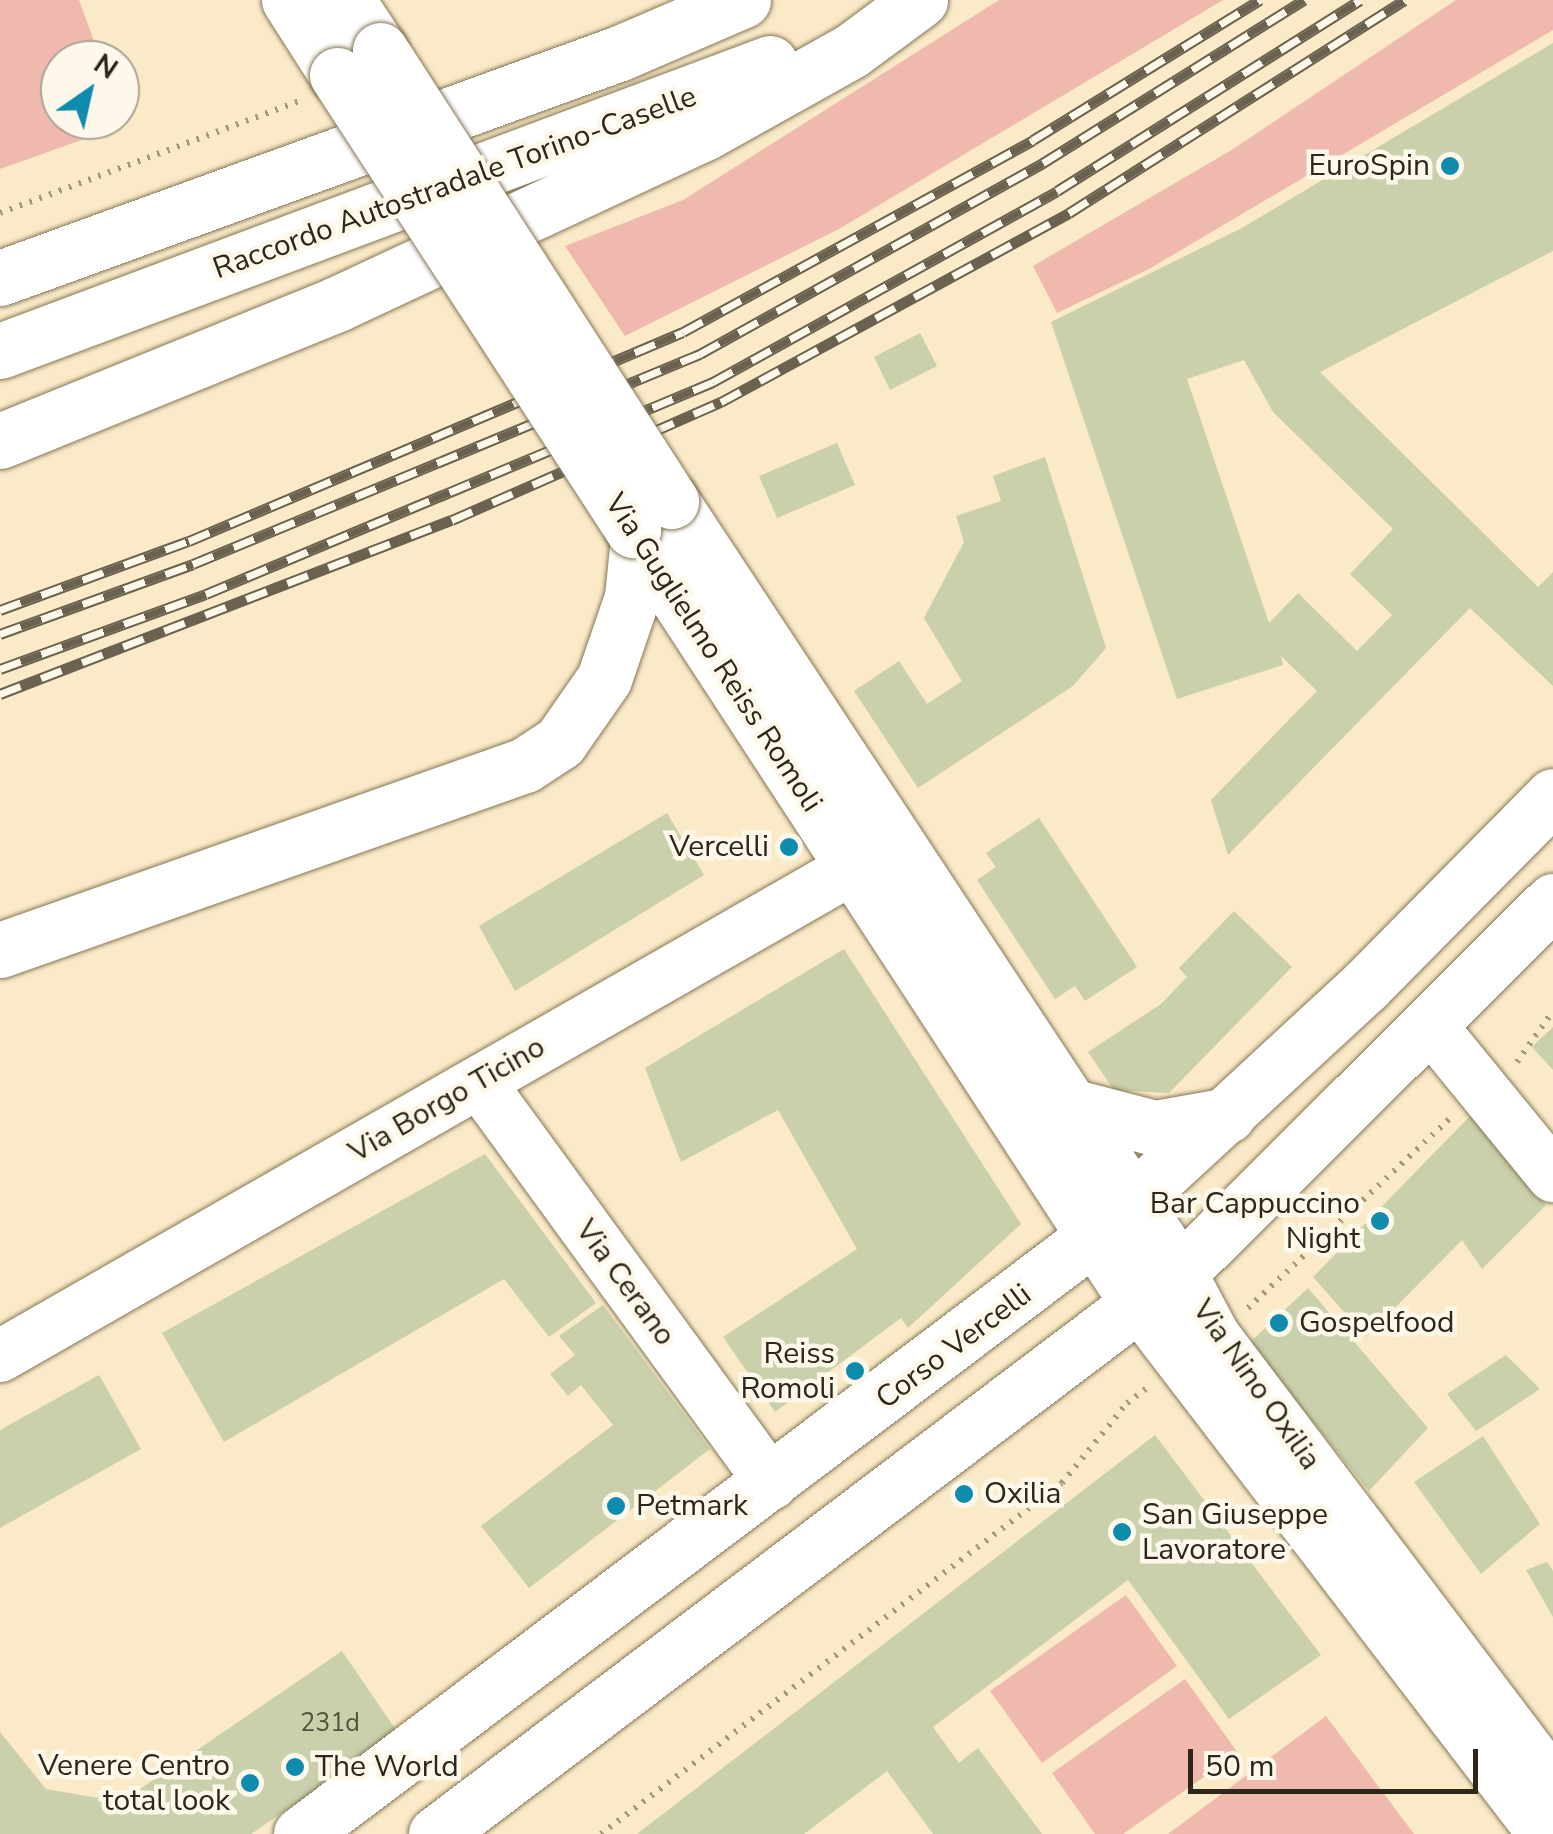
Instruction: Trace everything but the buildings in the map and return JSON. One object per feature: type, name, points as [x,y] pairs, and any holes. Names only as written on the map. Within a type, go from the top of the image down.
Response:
[{"type":"main road","name":"Via Guglielmo Reiss Romoli","points":[[290,0],[353,70],[647,523],[874,856],[1112,1221],[1160,1288]]},
{"type":"main road","name":"Via Guglielmo Reiss Romoli","points":[[348,0],[353,70]]},
{"type":"main road","points":[[0,278],[620,53],[743,0]]},
{"type":"main road","name":"Raccordo Autostradale Torino-Caselle","points":[[0,351],[722,84],[904,0]]},
{"type":"main road","points":[[0,441],[337,304],[706,132],[851,50],[920,0]]},
{"type":"main road","points":[[0,950],[536,757],[560,742],[604,679],[632,597],[647,523]]},
{"type":"main road","name":"Corso Vercelli","points":[[301,1834],[772,1484],[1112,1221],[1228,1115],[1553,796]]},
{"type":"main road","name":"Via Guglielmo Reiss Romoli","points":[[874,856],[1066,1104],[1112,1221]]},
{"type":"main road","points":[[436,1834],[1160,1288],[1553,901]]},
{"type":"main road","points":[[1066,1104],[1155,1128],[1228,1115]]},
{"type":"street","name":"Via Borgo Ticino","points":[[0,1356],[874,856]]},
{"type":"street","points":[[1430,1025],[1553,1176]]},
{"type":"street","name":"Via Cerano","points":[[478,1082],[772,1484]]},
{"type":"street","name":"Via Nino Oxilia","points":[[1160,1288],[1214,1336],[1535,1767],[1544,1834]]},
{"type":"path","points":[[0,213],[353,70]]},
{"type":"path","points":[[1272,1288],[1525,1054],[1531,1034],[1553,1011]]},
{"type":"path","points":[[600,1834],[1062,1484],[1118,1415]]},
{"type":"shaded area","points":[[0,0],[79,0],[94,40],[40,40],[40,140],[82,140],[0,169]]},
{"type":"shaded area","points":[[999,0],[1223,0],[839,229],[625,336],[565,246],[683,200]]},
{"type":"shaded area","points":[[1456,0],[1553,0],[1553,30],[1149,269],[1057,313],[1033,266],[1230,151]]},
{"type":"shaded area","points":[[1126,1595],[1177,1666],[1042,1763],[990,1691]]},
{"type":"shaded area","points":[[1185,1679],[1238,1753],[1123,1834],[1095,1834],[1052,1773]]},
{"type":"shaded area","points":[[1326,1716],[1414,1834],[1168,1834]]},
{"type":"railway","points":[[0,610],[189,541],[683,332],[1033,140],[1260,0]]},
{"type":"railway","points":[[0,634],[193,564],[700,354],[1043,163],[1304,0]]},
{"type":"railway","points":[[0,669],[206,594],[713,382],[1057,191],[1360,0]]},
{"type":"railway","points":[[0,694],[452,520],[721,402],[1069,213],[1404,0]]},
{"type":"place","name":"EuroSpin","points":[[1450,166]]},
{"type":"place","name":"Vercelli","points":[[789,847]]},
{"type":"place","name":"Bar Cappuccino Night","points":[[1380,1221]]},
{"type":"place","name":"Gospelfood","points":[[1279,1323]]},
{"type":"place","name":"Reiss Romoli","points":[[855,1371]]},
{"type":"place","name":"Oxilia","points":[[964,1494]]},
{"type":"place","name":"Petmark","points":[[616,1506]]},
{"type":"place","name":"San Giuseppe Lavoratore","points":[[1122,1532]]},
{"type":"place","name":"The World","points":[[295,1767]]},
{"type":"place","name":"Venere Centro total look","points":[[250,1783]]}]
